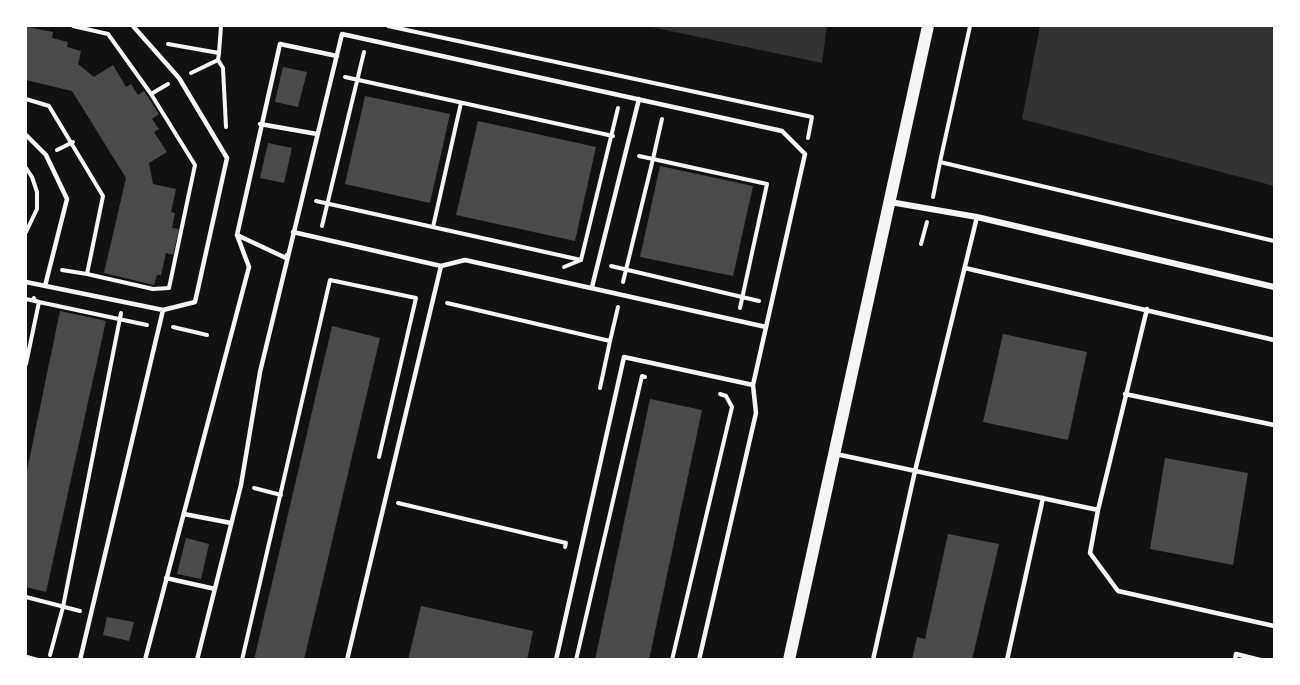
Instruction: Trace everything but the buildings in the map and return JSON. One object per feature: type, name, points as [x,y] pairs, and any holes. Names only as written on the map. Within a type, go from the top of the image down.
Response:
[{"type":"main road","points":[[789,660],[928,26]]},
{"type":"street","points":[[889,201],[977,217],[1275,287]]},
{"type":"lane","points":[[26,282],[163,310],[195,302],[227,158],[179,78],[133,26]]},
{"type":"lane","points":[[197,660],[241,485],[260,372],[292,232],[303,198],[342,34],[782,131],[805,154],[753,385],[756,412],[699,660]]},
{"type":"lane","points":[[145,660],[249,267],[237,236],[260,124],[280,44],[337,56]]},
{"type":"lane","points":[[592,287],[639,99]]},
{"type":"lane","points":[[260,124],[318,134]]},
{"type":"lane","points":[[26,135],[46,155],[67,199],[45,286]]},
{"type":"lane","points":[[873,660],[915,471],[977,217]]},
{"type":"lane","points":[[292,232],[441,266],[465,260],[766,327]]},
{"type":"lane","points":[[237,236],[286,258]]},
{"type":"lane","points":[[347,660],[441,266]]},
{"type":"lane","points":[[965,268],[1275,340]]},
{"type":"lane","points":[[1147,309],[1125,394],[1090,553],[1118,591],[1275,626]]},
{"type":"lane","points":[[80,660],[163,310]]},
{"type":"lane","points":[[556,660],[624,357],[753,385]]},
{"type":"lane","points":[[1125,394],[1275,425]]},
{"type":"lane","points":[[833,454],[1098,510]]},
{"type":"lane","points":[[1007,660],[1042,498]]},
{"type":"lane","points":[[184,514],[231,523]]},
{"type":"lane","points":[[166,578],[215,589]]},
{"type":"lane","points":[[1235,660],[1236,654],[1260,660]]},
{"type":"lane","points":[[26,657],[37,660]]},
{"type":"path","points":[[50,267],[153,289],[169,288],[195,165],[151,94],[108,34],[73,26]]},
{"type":"path","points":[[221,26],[218,60],[223,68],[227,158]]},
{"type":"path","points":[[388,26],[812,117]]},
{"type":"path","points":[[921,244],[970,26]]},
{"type":"path","points":[[319,238],[367,39]]},
{"type":"path","points":[[145,40],[219,53]]},
{"type":"path","points":[[333,74],[629,140]]},
{"type":"path","points":[[581,260],[620,96]]},
{"type":"path","points":[[26,99],[49,105],[103,196],[87,274]]},
{"type":"path","points":[[433,227],[461,103]]},
{"type":"path","points":[[626,269],[666,105]]},
{"type":"path","points":[[627,153],[767,184],[742,297]]},
{"type":"path","points":[[940,162],[1275,241]]},
{"type":"path","points":[[26,168],[37,192],[37,209],[26,232]]},
{"type":"path","points":[[327,203],[626,269],[771,304]]},
{"type":"path","points":[[537,277],[581,260]]},
{"type":"path","points":[[242,660],[330,280],[416,298],[377,465]]},
{"type":"path","points":[[444,314],[449,295]]},
{"type":"path","points":[[26,364],[39,302],[207,335]]},
{"type":"path","points":[[447,303],[610,341],[598,400]]},
{"type":"path","points":[[48,660],[63,607],[120,319]]},
{"type":"path","points":[[576,660],[642,376],[653,379]]},
{"type":"path","points":[[672,660],[732,407],[726,396],[715,393]]},
{"type":"path","points":[[241,485],[280,495]]},
{"type":"path","points":[[401,493],[398,504],[566,543]]},
{"type":"path","points":[[563,555],[568,532]]},
{"type":"path","points":[[26,597],[91,613]]},
{"type":"shaded area","points":[[647,26],[827,26],[822,63]]},
{"type":"shaded area","points":[[1040,26],[1274,26],[1274,186],[1022,119]]}]
